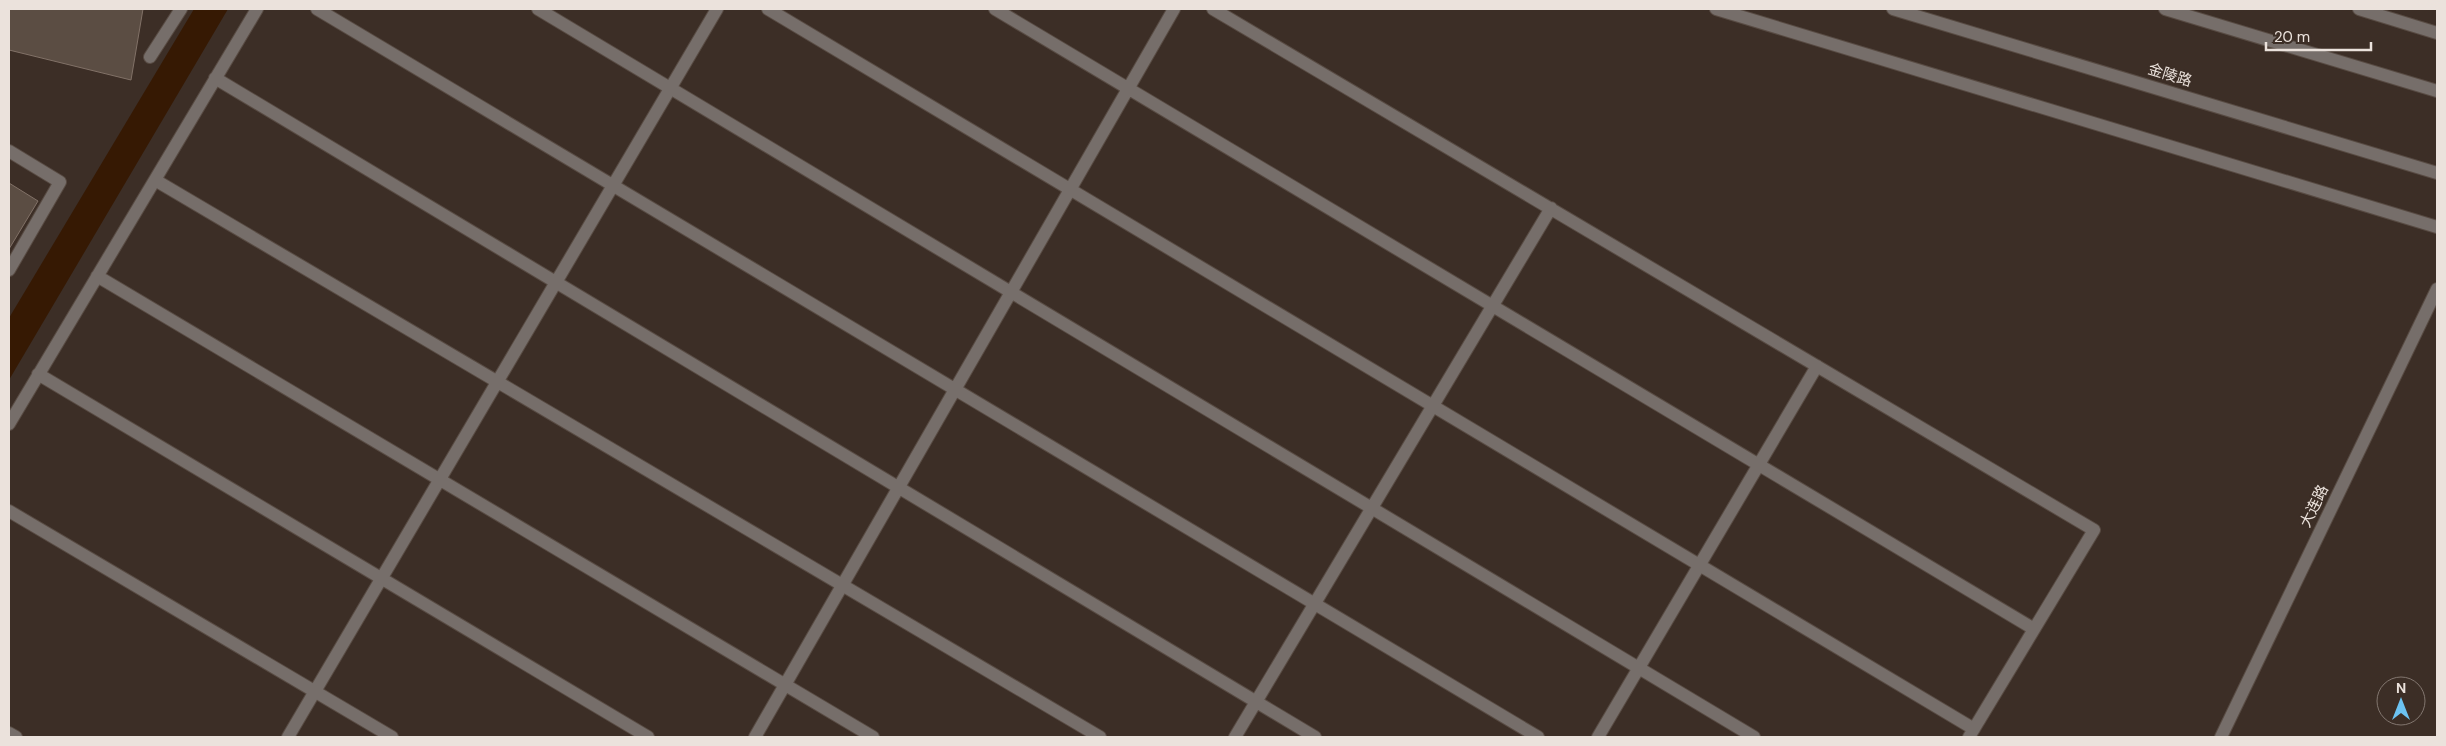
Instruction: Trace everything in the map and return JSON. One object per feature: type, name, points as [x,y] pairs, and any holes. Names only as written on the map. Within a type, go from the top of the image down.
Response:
[{"type":"street","points":[[150,57],[181,9]]},
{"type":"street","points":[[9,424],[257,9]]},
{"type":"street","points":[[317,9],[1538,737]]},
{"type":"street","points":[[538,9],[1754,737]]},
{"type":"street","points":[[288,737],[717,9]]},
{"type":"street","points":[[768,9],[1700,566],[1971,733],[2094,530],[1213,9]]},
{"type":"street","points":[[995,9],[2034,629]]},
{"type":"street","points":[[755,737],[1174,9]]},
{"type":"street","points":[[1716,9],[2437,227]]},
{"type":"street","name":"金陵路","points":[[1892,9],[2437,173]]},
{"type":"street","points":[[2165,9],[2437,91]]},
{"type":"street","points":[[2359,9],[2437,33]]},
{"type":"street","points":[[215,78],[1315,737]]},
{"type":"street","points":[[9,152],[60,182],[9,270]]},
{"type":"street","points":[[155,180],[1100,737]]},
{"type":"street","points":[[1235,737],[1551,208]]},
{"type":"street","points":[[97,276],[873,737]]},
{"type":"street","name":"大连路","points":[[2221,737],[2437,289]]},
{"type":"street","points":[[1598,737],[1817,366]]},
{"type":"street","points":[[38,374],[648,737]]},
{"type":"street","points":[[9,510],[392,737]]},
{"type":"street","points":[[9,733],[16,737]]},
{"type":"shaded area","points":[[194,9],[228,9],[9,380],[9,318]]},
{"type":"building","points":[[9,9],[143,9],[131,80],[9,50]]},
{"type":"building","points":[[9,183],[38,201],[9,249]]}]
